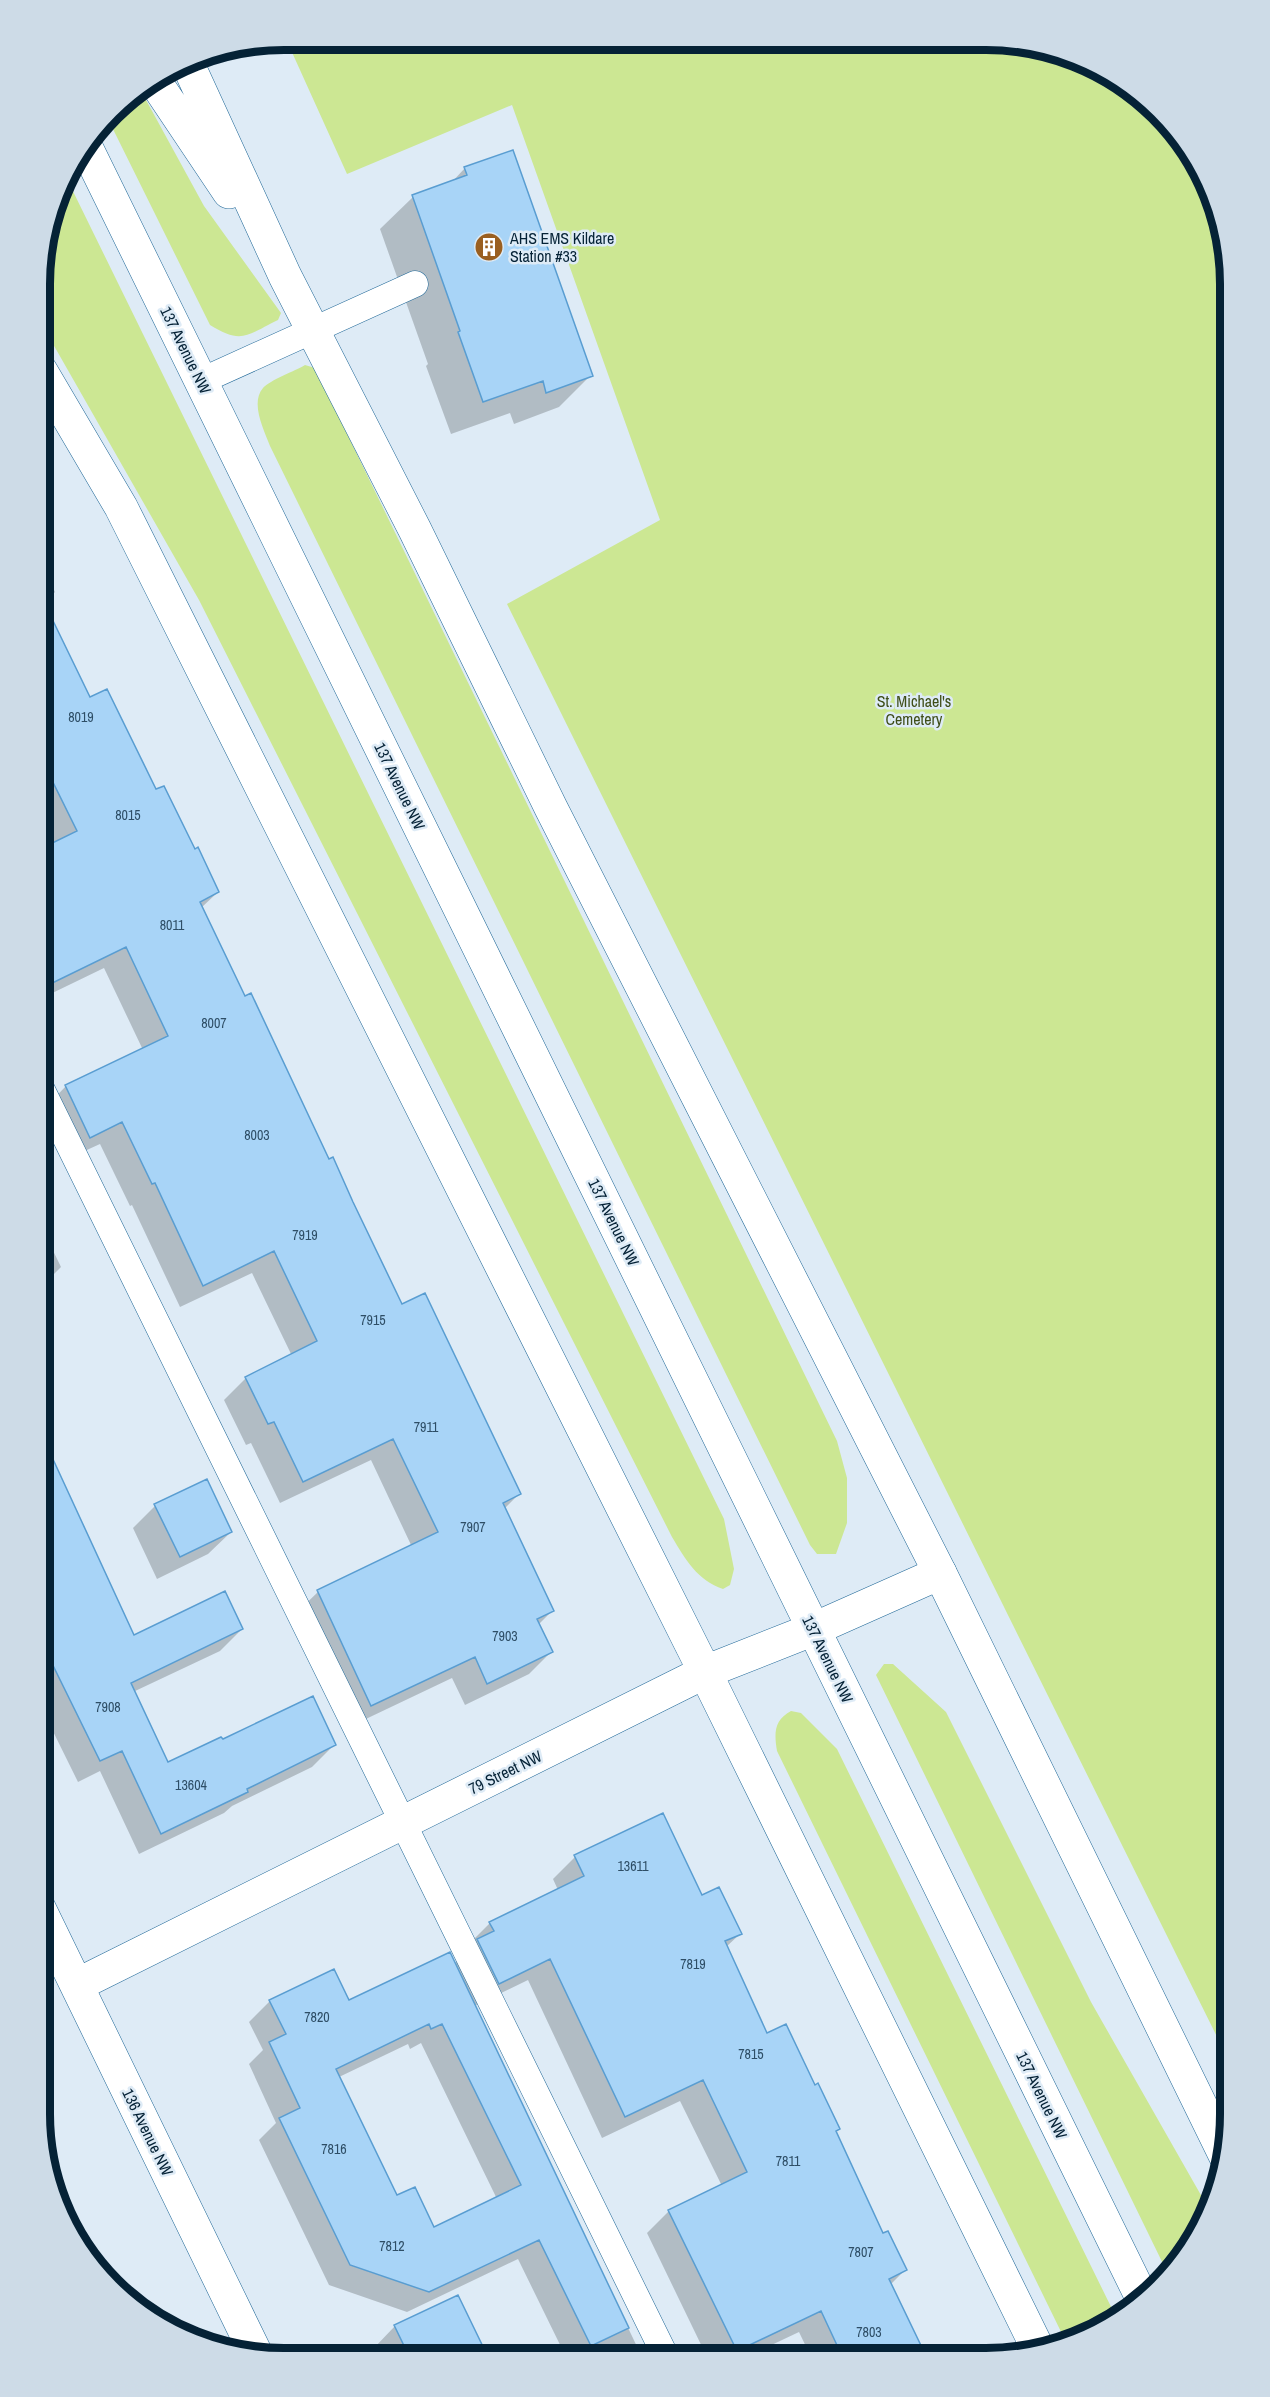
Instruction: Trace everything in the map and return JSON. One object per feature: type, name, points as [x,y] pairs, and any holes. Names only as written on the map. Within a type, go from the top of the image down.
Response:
[{"type":"main road","points":[[190,69],[285,276],[415,531],[551,808],[940,1574],[1218,2141]]},
{"type":"main road","points":[[158,86],[285,276]]},
{"type":"main road","name":"137 Avenue NW","points":[[89,154],[1139,2291]]},
{"type":"main road","points":[[50,385],[121,507],[705,1672],[1035,2342]]},
{"type":"main road","name":"79 Street NW","points":[[77,1985],[705,1672],[814,1629],[940,1574]]},
{"type":"main road","name":"136 Avenue NW","points":[[50,1930],[252,2345]]},
{"type":"lane","points":[[201,381],[415,284]]},
{"type":"lane","points":[[50,1106],[662,2348]]},
{"type":"green space","name":"St. Michael's Cemetery","points":[[291,50],[1002,50],[1047,57],[1076,67],[1129,98],[1152,118],[1172,141],[1203,194],[1213,223],[1220,268],[1220,2043],[507,604],[660,520],[512,105],[347,174]]},
{"type":"green space","points":[[144,96],[204,206],[281,313],[278,320],[244,336],[230,335],[210,325],[111,125]]},
{"type":"green space","points":[[71,187],[724,1519],[734,1569],[730,1585],[723,1589],[699,1575],[672,1537],[199,600],[50,339],[50,268],[54,238]]},
{"type":"green space","points":[[305,365],[315,368],[837,1441],[847,1478],[847,1523],[836,1554],[817,1554],[810,1545],[270,446],[259,417],[259,394],[271,382]]},
{"type":"green space","points":[[884,1664],[893,1664],[946,1712],[1091,2002],[1204,2200],[1189,2230],[1164,2266],[876,1675]]},
{"type":"green space","points":[[791,1711],[801,1713],[837,1749],[1113,2310],[1076,2330],[1063,2335],[777,1751],[776,1728],[785,1715]]},
{"type":"building","name":"AHS EMS Kildare Station #33","points":[[513,150],[593,376],[546,393],[543,381],[483,402],[412,195],[467,175],[464,167]]},
{"type":"building","points":[[50,615],[90,697],[107,689],[156,789],[164,786],[195,849],[198,847],[219,892],[200,902],[245,996],[251,993],[329,1159],[333,1157],[402,1304],[425,1293],[521,1494],[503,1503],[554,1611],[537,1619],[553,1652],[487,1684],[475,1657],[371,1706],[317,1590],[438,1532],[393,1439],[303,1482],[274,1422],[268,1424],[245,1377],[317,1341],[274,1251],[203,1286],[155,1183],[152,1184],[122,1122],[90,1138],[65,1085],[168,1036],[126,947],[50,984],[50,844],[77,831],[50,776]]},
{"type":"building","points":[[50,1453],[134,1635],[225,1591],[243,1629],[131,1683],[168,1762],[221,1737],[223,1739],[313,1696],[336,1745],[247,1789],[248,1792],[161,1834],[122,1751],[100,1761],[50,1659]]},
{"type":"building","points":[[207,1479],[232,1532],[180,1557],[154,1504]]},
{"type":"building","points":[[663,1813],[702,1895],[719,1887],[742,1934],[725,1941],[767,2033],[786,2024],[815,2085],[818,2083],[840,2129],[836,2131],[883,2233],[888,2231],[907,2270],[889,2279],[922,2348],[838,2348],[821,2311],[743,2348],[736,2348],[668,2210],[747,2172],[703,2080],[625,2117],[550,1959],[499,1984],[477,1939],[494,1931],[489,1922],[584,1876],[574,1855]]},
{"type":"building","points":[[450,1952],[629,2328],[591,2346],[539,2240],[429,2292],[350,2265],[279,2118],[300,2108],[269,2042],[286,2034],[269,2000],[334,1969],[349,2000]],"holes":[[[429,2024],[431,2029],[442,2024],[521,2185],[434,2227],[415,2187],[397,2195],[336,2069]]]},
{"type":"building","points":[[458,2295],[484,2348],[405,2348],[394,2325]]},
{"type":"place","name":"AHS EMS Kildare Station #33","points":[[489,247]]}]
